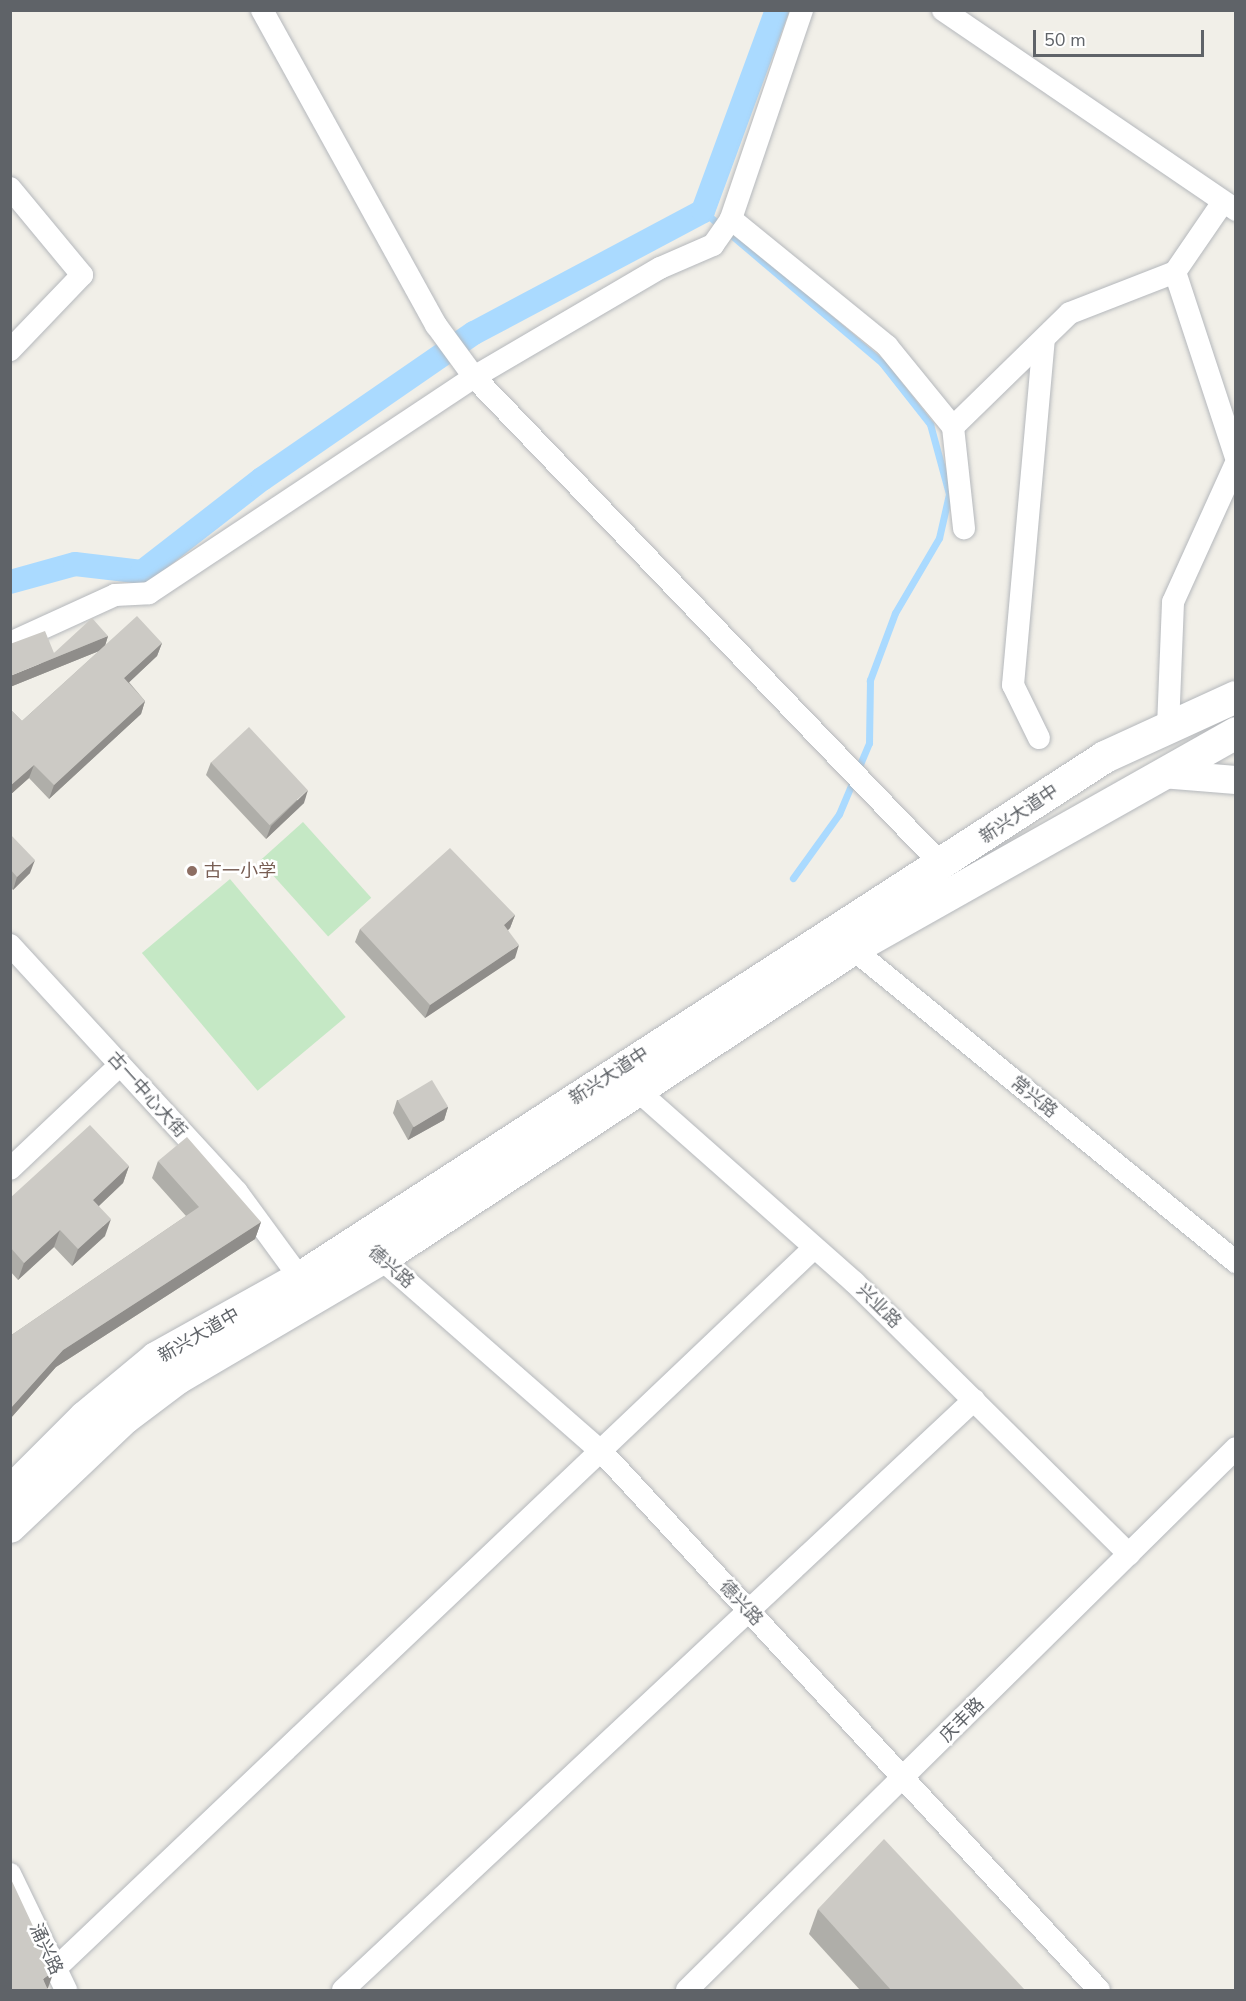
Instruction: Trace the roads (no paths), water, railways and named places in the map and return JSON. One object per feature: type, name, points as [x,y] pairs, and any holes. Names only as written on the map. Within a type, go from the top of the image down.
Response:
[{"type":"main road","name":"新兴大道中","points":[[10,1492],[85,1417],[156,1359],[300,1278],[370,1249],[639,1092],[942,865],[1105,757],[1168,727],[1229,708]]},
{"type":"main road","name":"新兴大道中","points":[[10,1527],[125,1418],[178,1378],[370,1249],[616,1071],[842,940],[1162,774],[1236,732]]},
{"type":"street","points":[[262,10],[436,325],[474,377],[880,797],[942,865]]},
{"type":"street","points":[[10,643],[115,595],[149,593],[474,377],[660,268],[713,245],[731,219],[802,10]]},
{"type":"street","points":[[943,10],[1229,206],[1175,272],[1070,313],[953,426]]},
{"type":"street","points":[[10,188],[82,275],[10,350]]},
{"type":"street","points":[[731,219],[887,346],[953,426],[964,528]]},
{"type":"street","points":[[1175,272],[1236,458]]},
{"type":"street","points":[[1039,738],[1013,685],[1044,339]]},
{"type":"street","points":[[1168,727],[1173,602],[1236,463]]},
{"type":"street","points":[[1162,774],[1236,780]]},
{"type":"street","name":"常兴路","points":[[842,940],[1236,1263]]},
{"type":"street","name":"古一中心大街","points":[[10,945],[237,1192],[300,1278]]},
{"type":"street","points":[[10,1169],[120,1065]]},
{"type":"street","name":"兴业路","points":[[616,1071],[814,1248],[974,1400],[1129,1554]]},
{"type":"street","points":[[56,1969],[814,1248]]},
{"type":"street","name":"德兴路","points":[[370,1249],[602,1452],[1099,1990]]},
{"type":"street","points":[[343,1990],[750,1614],[974,1400]]},
{"type":"street","name":"庆丰路","points":[[687,1990],[1236,1448]]},
{"type":"street","name":"涌兴路","points":[[10,1874],[66,1990]]},
{"type":"waterway","points":[[10,582],[75,564],[142,572],[262,479],[474,333],[703,211],[777,10]]},
{"type":"waterway","points":[[703,211],[882,363],[930,424],[949,494],[939,538],[895,613],[870,680],[869,743],[839,814],[793,878]]},
{"type":"place","name":"古一小学","points":[[192,871]]}]
